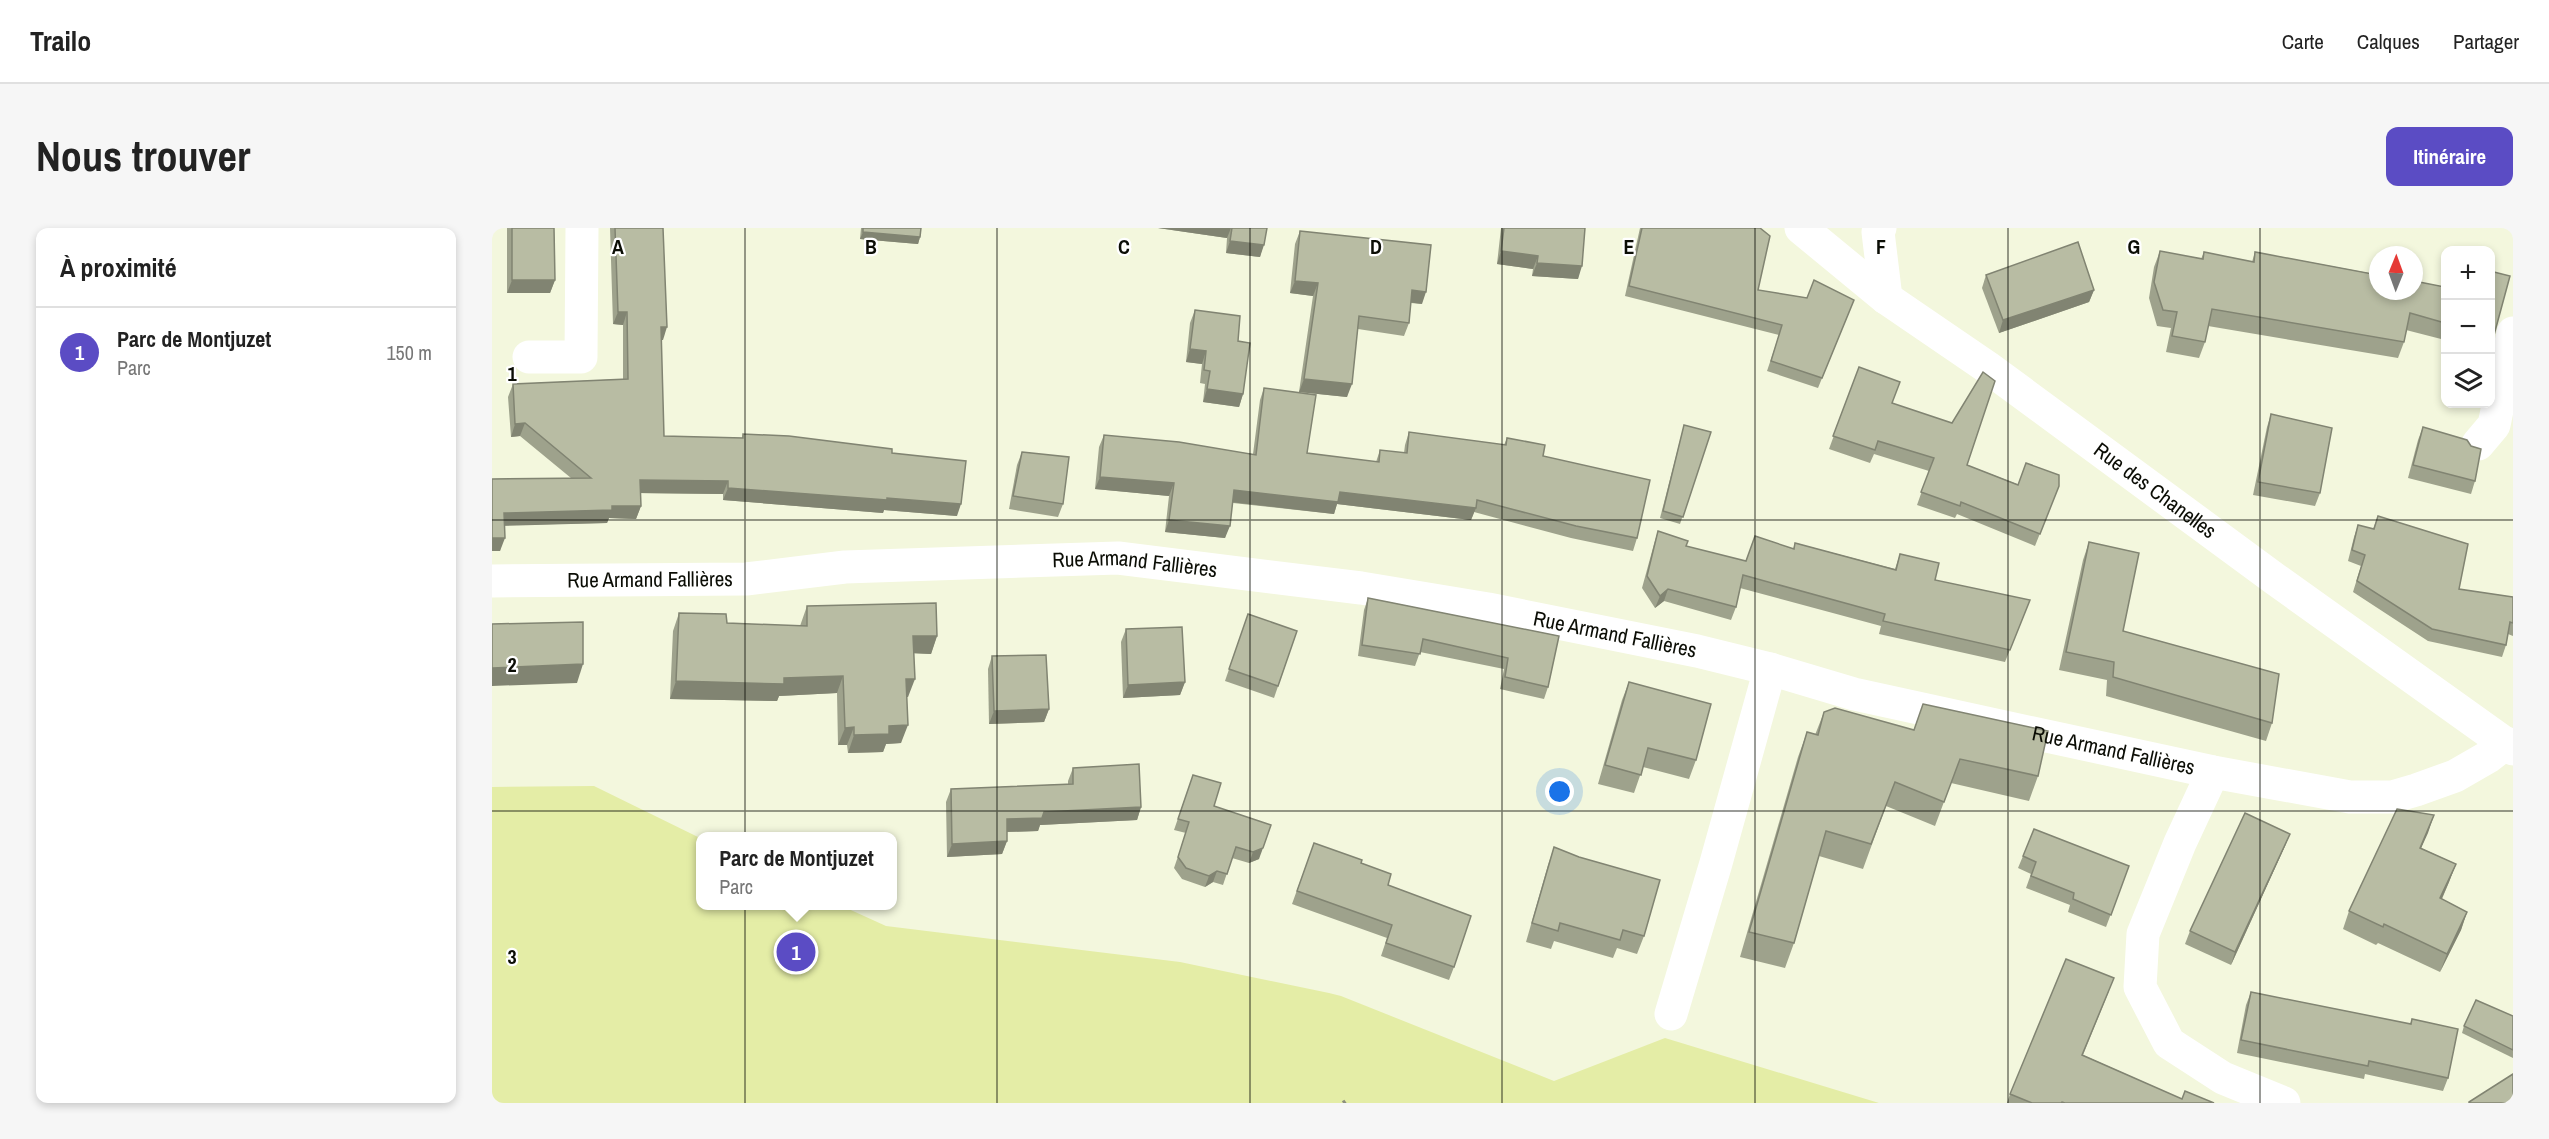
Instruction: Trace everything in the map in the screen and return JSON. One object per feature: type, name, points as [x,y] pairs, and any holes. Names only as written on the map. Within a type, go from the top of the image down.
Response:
[{"type":"street","points":[[529,357],[581,357],[582,228]]},
{"type":"street","name":"Rue des Chanelles","points":[[1801,228],[1886,298],[1987,367],[2275,579],[2509,746]]},
{"type":"street","points":[[1880,228],[1878,232],[1886,298]]},
{"type":"street","points":[[2478,444],[2494,425],[2513,333]]},
{"type":"street","name":"Rue Armand Fallières","points":[[492,581],[746,579],[845,567],[1118,558],[1361,588],[1488,609],[1697,651],[1865,696],[2213,772],[2350,797],[2392,797],[2455,776],[2509,746]]},
{"type":"street","points":[[1671,1014],[1770,669]]},
{"type":"street","name":"Rue Armand Fallières","points":[[2213,772],[2180,843],[2143,934],[2140,987],[2169,1043],[2223,1078],[2284,1103]]},
{"type":"green space","points":[[594,786],[696,836],[696,910],[851,910],[886,926],[1180,962],[1341,996],[1554,1081],[1665,1038],[1879,1103],[492,1103],[492,787]]},
{"type":"building","points":[[512,228],[554,228],[555,280],[512,280]]},
{"type":"building","points":[[615,228],[663,228],[667,327],[661,327],[664,436],[743,438],[743,434],[789,436],[892,449],[892,453],[966,461],[961,504],[728,488],[728,481],[640,480],[641,506],[612,506],[612,510],[504,513],[505,538],[492,538],[492,479],[591,478],[525,423],[515,424],[513,384],[628,379],[627,312],[618,312]]},
{"type":"building","points":[[863,228],[921,228],[920,237],[863,232]]},
{"type":"building","points":[[1232,228],[1267,228],[1264,245],[1230,241]]},
{"type":"building","points":[[1504,228],[1585,228],[1582,266],[1537,263],[1538,256],[1501,251]]},
{"type":"building","points":[[1642,228],[1760,228],[1770,236],[1758,290],[1807,298],[1814,280],[1854,300],[1822,378],[1771,361],[1782,325],[1629,286]]},
{"type":"building","points":[[1300,231],[1431,245],[1426,292],[1412,290],[1409,323],[1359,316],[1352,384],[1304,379],[1318,283],[1295,281]]},
{"type":"building","points":[[2078,242],[2094,290],[2003,320],[1986,275]]},
{"type":"building","points":[[2160,251],[2203,259],[2204,252],[2254,262],[2255,252],[2369,273],[2369,300],[2423,300],[2423,283],[2441,286],[2441,322],[2410,313],[2404,342],[2212,309],[2205,342],[2172,336],[2177,312],[2163,310],[2154,282]]},
{"type":"building","points":[[2495,272],[2510,276],[2495,331]]},
{"type":"building","points":[[1195,310],[1240,316],[1238,341],[1250,343],[1243,394],[1207,389],[1210,371],[1204,370],[1206,351],[1190,349]]},
{"type":"building","points":[[1859,367],[1900,382],[1892,403],[1952,423],[1983,372],[1995,381],[1967,465],[2018,485],[2026,463],[2059,475],[2059,486],[2040,534],[1961,502],[1960,506],[1921,492],[1934,458],[1878,441],[1875,450],[1833,436]]},
{"type":"building","points":[[1264,388],[1316,395],[1307,453],[1379,462],[1380,450],[1407,453],[1409,432],[1506,445],[1507,438],[1545,445],[1543,456],[1650,480],[1637,538],[1576,526],[1477,500],[1476,508],[1340,492],[1338,502],[1234,490],[1230,526],[1169,520],[1174,483],[1100,477],[1104,435],[1179,442],[1256,455]]},
{"type":"building","points":[[2271,414],[2332,428],[2320,493],[2258,482]]},
{"type":"building","points":[[1684,425],[1711,432],[1683,517],[1663,511]]},
{"type":"building","points":[[2423,427],[2467,440],[2471,446],[2481,449],[2475,481],[2413,465]]},
{"type":"building","points":[[1022,452],[1069,457],[1063,504],[1013,496]]},
{"type":"building","points":[[2378,516],[2468,544],[2459,589],[2513,597],[2513,623],[2510,622],[2506,645],[2432,629],[2357,581],[2365,555],[2352,550],[2358,525],[2374,529]]},
{"type":"building","points":[[1658,531],[1688,541],[1686,546],[1746,561],[1755,536],[1794,549],[1795,543],[1896,570],[1900,554],[1939,563],[1935,580],[2030,600],[2010,650],[1883,621],[1885,614],[1743,575],[1736,607],[1668,589],[1660,596],[1647,576]]},
{"type":"building","points":[[2089,542],[2139,553],[2123,631],[2279,674],[2272,723],[2113,677],[2114,662],[2066,652]]},
{"type":"building","points":[[1368,598],[1559,636],[1548,687],[1505,677],[1508,658],[1423,639],[1420,654],[1362,645]]},
{"type":"building","points":[[936,603],[937,636],[913,636],[915,679],[906,679],[908,725],[889,726],[889,734],[854,735],[854,727],[845,728],[843,676],[784,678],[784,684],[676,681],[679,613],[726,614],[727,623],[807,626],[807,606]]},
{"type":"building","points":[[1248,614],[1297,631],[1278,686],[1229,669]]},
{"type":"building","points":[[583,622],[583,664],[492,668],[492,624]]},
{"type":"building","points":[[1182,627],[1185,682],[1128,685],[1126,629]]},
{"type":"building","points":[[1046,655],[1049,709],[994,711],[992,656]]},
{"type":"building","points":[[1629,682],[1711,704],[1696,760],[1648,748],[1641,775],[1605,765]]},
{"type":"building","points":[[1923,704],[2048,731],[2038,776],[1960,759],[1944,802],[1895,782],[1871,844],[1826,831],[1794,943],[1749,932],[1807,732],[1818,735],[1824,712],[1835,708],[1914,730]]},
{"type":"building","points":[[1139,764],[1141,807],[1044,812],[1042,818],[1007,819],[1007,841],[952,844],[951,789],[1073,784],[1073,768]]},
{"type":"building","points":[[1193,775],[1221,783],[1214,806],[1271,825],[1263,848],[1253,852],[1236,847],[1227,874],[1217,871],[1209,876],[1186,868],[1178,857],[1189,822],[1178,819]]},
{"type":"building","points":[[2397,809],[2434,815],[2420,848],[2456,864],[2440,898],[2467,912],[2447,954],[2384,924],[2383,927],[2349,911]]},
{"type":"building","points":[[2245,813],[2290,834],[2235,952],[2190,931]]},
{"type":"building","points":[[2034,829],[2129,866],[2111,915],[2073,899],[2074,893],[2031,876],[2036,862],[2023,856]]},
{"type":"building","points":[[1314,843],[1362,860],[1361,863],[1391,874],[1388,885],[1471,916],[1454,967],[1386,943],[1392,925],[1297,891]]},
{"type":"building","points":[[1554,847],[1579,857],[1660,880],[1644,936],[1623,930],[1620,940],[1560,923],[1558,931],[1532,923]]},
{"type":"building","points":[[2066,959],[2114,978],[2082,1055],[2182,1099],[2185,1091],[2214,1103],[2032,1103],[2010,1094]]},
{"type":"building","points":[[2251,992],[2411,1024],[2412,1019],[2458,1029],[2448,1078],[2369,1061],[2368,1066],[2241,1040]]},
{"type":"building","points":[[2476,1000],[2513,1016],[2513,1050],[2464,1026]]},
{"type":"building","points":[[2513,1074],[2513,1103],[2469,1103],[2469,1102]]},
{"type":"place","name":"Parc de Montjuzet","points":[[796,952]]}]
